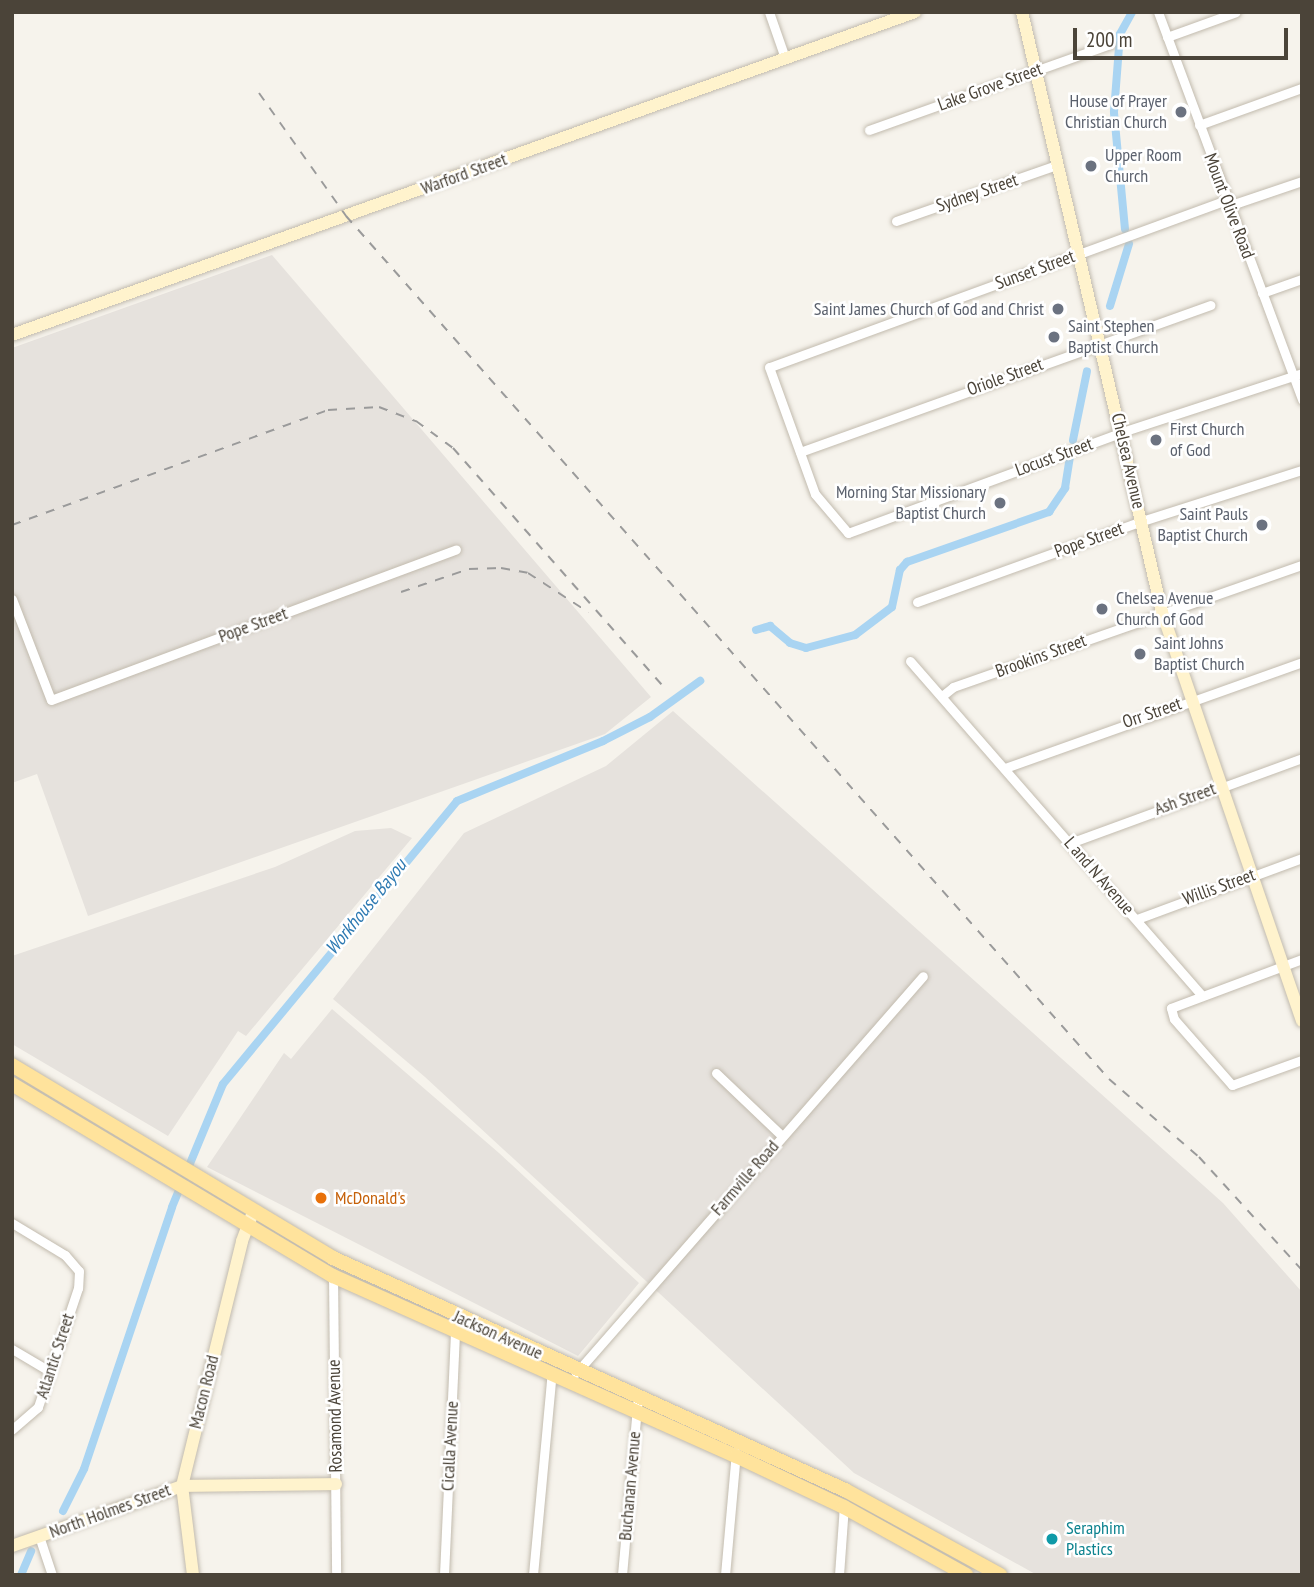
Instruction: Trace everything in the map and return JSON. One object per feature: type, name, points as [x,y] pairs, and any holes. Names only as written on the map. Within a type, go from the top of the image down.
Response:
[{"type":"main road","name":"Warford Street","points":[[12,335],[915,12]]},
{"type":"main road","name":"Chelsea Avenue","points":[[1022,12],[1162,612],[1302,1021]]},
{"type":"main road","name":"Jackson Avenue","points":[[12,1065],[253,1213],[333,1258],[455,1317],[737,1439],[845,1490],[1000,1575]]},
{"type":"main road","name":"Jackson Avenue","points":[[12,1084],[333,1276],[844,1507],[958,1573]]},
{"type":"main road","name":"Macon Road","points":[[192,1575],[182,1486],[246,1226],[253,1213]]},
{"type":"main road","name":"North Holmes Street","points":[[12,1546],[182,1486],[336,1484]]},
{"type":"street","points":[[769,12],[785,58]]},
{"type":"street","name":"Mount Olive Road","points":[[1158,12],[1262,293],[1297,375],[1302,400]]},
{"type":"street","points":[[1167,37],[1236,12]]},
{"type":"street","name":"Lake Grove Street","points":[[869,130],[1110,44]]},
{"type":"street","points":[[1199,125],[1302,88]]},
{"type":"street","name":"Sydney Street","points":[[896,221],[1057,165]]},
{"type":"street","name":"Sunset Street","points":[[800,452],[769,368],[1080,253],[1302,181]]},
{"type":"street","points":[[1262,293],[1302,279]]},
{"type":"street","name":"Oriole Street","points":[[800,452],[1101,342],[1211,305]]},
{"type":"street","name":"Locust Street","points":[[800,452],[815,494],[848,533],[1122,432],[1297,375]]},
{"type":"street","name":"Pope Street","points":[[918,602],[1142,522],[1302,470]]},
{"type":"street","name":"Pope Street","points":[[12,599],[51,701],[456,549]]},
{"type":"street","name":"Brookins Street","points":[[942,695],[953,687],[1302,565]]},
{"type":"street","name":"L and N Avenue","points":[[909,661],[942,695],[1200,995]]},
{"type":"street","name":"Orr Street","points":[[1005,768],[1302,662]]},
{"type":"street","name":"Ash Street","points":[[1070,843],[1302,758]]},
{"type":"street","name":"Willis Street","points":[[1137,919],[1302,858]]},
{"type":"street","points":[[1302,959],[1171,1008],[1174,1019],[1232,1085],[1302,1060]]},
{"type":"street","name":"Farmville Road","points":[[571,1384],[578,1370],[923,976]]},
{"type":"street","points":[[716,1073],[782,1136]]},
{"type":"street","name":"Atlantic Street","points":[[12,1223],[65,1255],[79,1271],[78,1287],[38,1407],[12,1430]]},
{"type":"street","name":"Rosamond Avenue","points":[[333,1258],[336,1575]]},
{"type":"street","name":"Cicalla Avenue","points":[[444,1575],[455,1317]]},
{"type":"street","points":[[12,1349],[49,1371]]},
{"type":"street","points":[[533,1575],[551,1375],[558,1361]]},
{"type":"street","name":"Buchanan Avenue","points":[[622,1575],[638,1397]]},
{"type":"street","points":[[725,1575],[737,1439]]},
{"type":"street","points":[[838,1575],[845,1490]]},
{"type":"street","points":[[39,1536],[52,1575]]},
{"type":"street","points":[[956,1552],[958,1573]]},
{"type":"shaded area","points":[[272,255],[651,697],[605,734],[88,916],[37,774],[12,783],[12,348]]},
{"type":"shaded area","points":[[673,711],[1223,1203],[1302,1292],[1302,1575],[1037,1575],[854,1473],[425,1077],[333,999],[464,833],[606,766]]},
{"type":"shaded area","points":[[391,828],[412,838],[246,1036],[238,1031],[168,1136],[12,1044],[12,956],[275,867],[355,831]]},
{"type":"shaded area","points":[[332,1009],[499,1153],[639,1283],[578,1356],[207,1167],[284,1053],[291,1059]]},
{"type":"waterway","name":"Workhouse Bayou","points":[[1125,229],[1114,112],[1120,34],[1132,12]]},
{"type":"waterway","name":"Workhouse Bayou","points":[[1110,306],[1129,244]]},
{"type":"waterway","name":"Workhouse Bayou","points":[[1073,440],[1087,371]]},
{"type":"waterway","name":"Workhouse Bayou","points":[[756,630],[770,626],[790,643],[806,648],[855,635],[892,607],[900,570],[907,562],[1049,512],[1065,488],[1070,457]]},
{"type":"waterway","name":"Workhouse Bayou","points":[[63,1511],[84,1469],[172,1207],[223,1084],[457,801],[603,741],[650,717],[700,681]]},
{"type":"waterway","points":[[21,1575],[31,1551]]},
{"type":"railway","points":[[259,93],[346,216],[1109,1079],[1199,1157],[1302,1270]]},
{"type":"railway","points":[[12,525],[328,410],[379,407],[416,421],[453,448],[667,691]]},
{"type":"railway","points":[[401,592],[469,569],[501,568],[528,573],[588,612]]},
{"type":"place","name":"House of Prayer Christian Church","points":[[1181,112]]},
{"type":"place","name":"Upper Room Church","points":[[1091,166]]},
{"type":"place","name":"Saint James Church of God and Christ","points":[[1058,309]]},
{"type":"place","name":"Saint Stephen Baptist Church","points":[[1054,337]]},
{"type":"place","name":"First Church of God","points":[[1156,440]]},
{"type":"place","name":"Morning Star Missionary Baptist Church","points":[[1000,503]]},
{"type":"place","name":"Saint Pauls Baptist Church","points":[[1262,525]]},
{"type":"place","name":"Chelsea Avenue Church of God","points":[[1102,609]]},
{"type":"place","name":"Saint Johns Baptist Church","points":[[1140,654]]},
{"type":"place","name":"McDonald's","points":[[321,1198]]},
{"type":"place","name":"Seraphim Plastics","points":[[1052,1539]]}]
